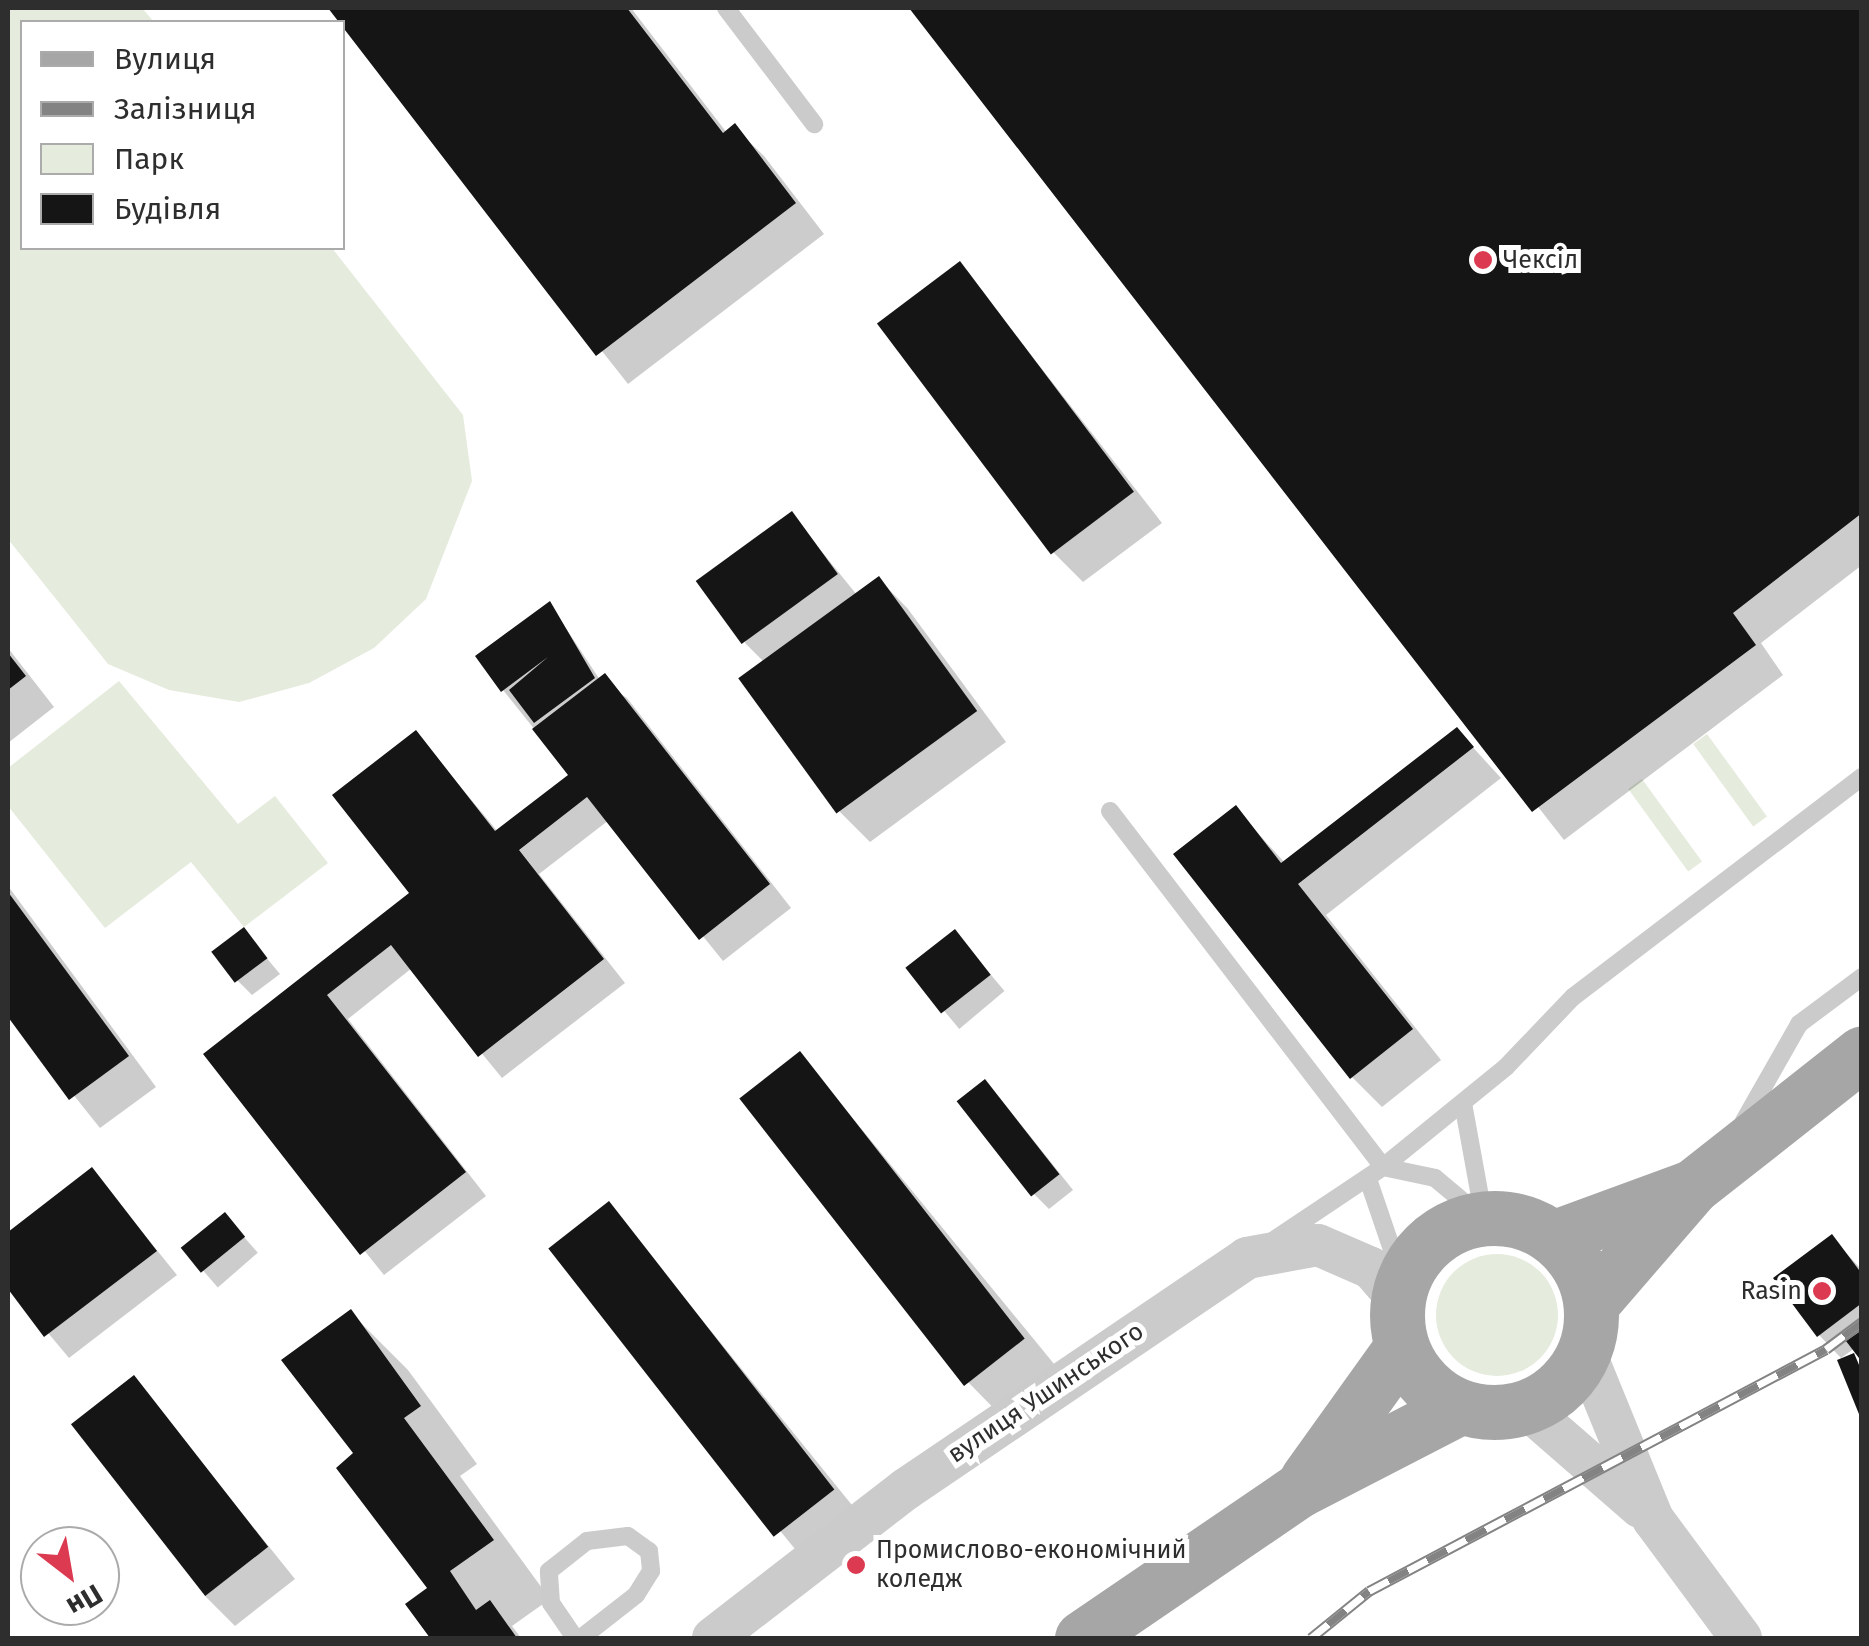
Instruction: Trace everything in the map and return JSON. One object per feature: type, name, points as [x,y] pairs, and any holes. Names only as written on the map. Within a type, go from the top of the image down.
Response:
[{"type":"main road","points":[[1082,1638],[1299,1490],[1460,1407],[1524,1406],[1560,1385],[1587,1327],[1706,1175],[1862,1053]]},
{"type":"main road","points":[[1555,1238],[1706,1175]]},
{"type":"main road","points":[[1299,1490],[1401,1310],[1435,1240],[1484,1219],[1520,1221],[1555,1238],[1582,1270],[1587,1327]]},
{"type":"main road","points":[[1401,1310],[1420,1383],[1460,1407]]},
{"type":"street","name":"вулиця Ушинського","points":[[714,1638],[906,1488],[1247,1258],[1318,1244],[1371,1268],[1401,1310]]},
{"type":"street","points":[[1587,1327],[1654,1519]]},
{"type":"street","points":[[1524,1406],[1654,1519],[1741,1638]]},
{"type":"lane","points":[[726,8],[814,124]]},
{"type":"lane","points":[[1247,1258],[1375,1173],[1464,1103],[1589,984],[1862,777]]},
{"type":"lane","points":[[1110,811],[1375,1173],[1401,1310]]},
{"type":"lane","points":[[1706,1175],[1799,1024],[1862,977]]},
{"type":"lane","points":[[1464,1103],[1484,1219]]},
{"type":"lane","points":[[1375,1173],[1435,1178],[1484,1219]]},
{"type":"lane","points":[[628,1536],[648,1551],[651,1570],[636,1595],[578,1638],[551,1602],[549,1571],[587,1541],[628,1536]]},
{"type":"green space","points":[[8,8],[142,8],[152,20],[20,20],[20,250],[334,250],[463,415],[472,481],[426,599],[374,648],[309,683],[239,702],[169,690],[108,664],[8,539]]},
{"type":"green space","points":[[119,681],[238,824],[275,796],[328,863],[244,927],[191,862],[105,928],[8,806],[8,768]]},
{"type":"green space","points":[[1707,734],[1767,817],[1753,827],[1693,744]]},
{"type":"green space","points":[[1642,779],[1702,862],[1688,872],[1628,789]]},
{"type":"green space","points":[[1497,1254],[1520,1259],[1540,1272],[1553,1292],[1558,1315],[1553,1338],[1540,1358],[1520,1371],[1497,1376],[1474,1371],[1454,1358],[1441,1338],[1436,1315],[1441,1292],[1454,1272],[1474,1259]]},
{"type":"building","points":[[328,8],[627,8],[723,133],[735,123],[796,203],[596,356],[345,30],[345,20],[337,20]]},
{"type":"building","name":"Чексіл","points":[[909,8],[1862,8],[1862,513],[1733,613],[1756,645],[1532,812]]},
{"type":"building","points":[[960,261],[1134,492],[1051,554],[877,324]]},
{"type":"building","points":[[792,511],[838,574],[742,644],[696,581]]},
{"type":"building","points":[[879,576],[977,711],[836,813],[738,678]]},
{"type":"building","points":[[550,601],[595,678],[534,723],[509,690],[548,657],[501,692],[475,656]]},
{"type":"building","points":[[8,653],[26,676],[8,690]]},
{"type":"building","points":[[605,673],[770,884],[699,940],[587,797],[519,850],[604,959],[478,1057],[391,945],[327,995],[466,1172],[360,1255],[203,1054],[409,893],[332,795],[416,730],[495,831],[568,775],[532,729]]},
{"type":"building","points":[[1457,727],[1474,747],[1298,884],[1413,1029],[1350,1079],[1173,854],[1236,805],[1281,863]]},
{"type":"building","points":[[8,892],[129,1056],[69,1100],[8,1017]]},
{"type":"building","points":[[244,927],[267,958],[235,983],[211,952]]},
{"type":"building","points":[[955,929],[991,975],[941,1013],[905,968]]},
{"type":"building","points":[[800,1051],[1025,1339],[964,1386],[739,1098]]},
{"type":"building","points":[[985,1079],[1059,1174],[1031,1197],[957,1101]]},
{"type":"building","points":[[92,1167],[157,1251],[44,1337],[8,1289],[8,1232]]},
{"type":"building","points":[[609,1201],[834,1489],[774,1537],[548,1248]]},
{"type":"building","points":[[225,1212],[245,1237],[201,1273],[181,1248]]},
{"type":"building","name":"Rasin","points":[[1832,1234],[1862,1274],[1862,1303],[1817,1337],[1773,1278]]},
{"type":"building","points":[[351,1309],[421,1406],[404,1418],[494,1540],[450,1571],[476,1610],[490,1600],[517,1638],[430,1638],[405,1604],[427,1588],[336,1468],[353,1453],[281,1360]]},
{"type":"building","points":[[1862,1330],[1862,1362],[1846,1341]]},
{"type":"building","points":[[1854,1353],[1862,1372],[1861,1419],[1837,1360]]},
{"type":"building","points":[[134,1375],[268,1547],[205,1596],[71,1424]]},
{"type":"railway","points":[[1311,1638],[1369,1591],[1826,1349],[1862,1322]]},
{"type":"place","name":"Чексіл","points":[[1483,260]]},
{"type":"place","name":"Rasin","points":[[1822,1291]]},
{"type":"place","name":"Промислово-економічний коледж","points":[[856,1565]]}]
